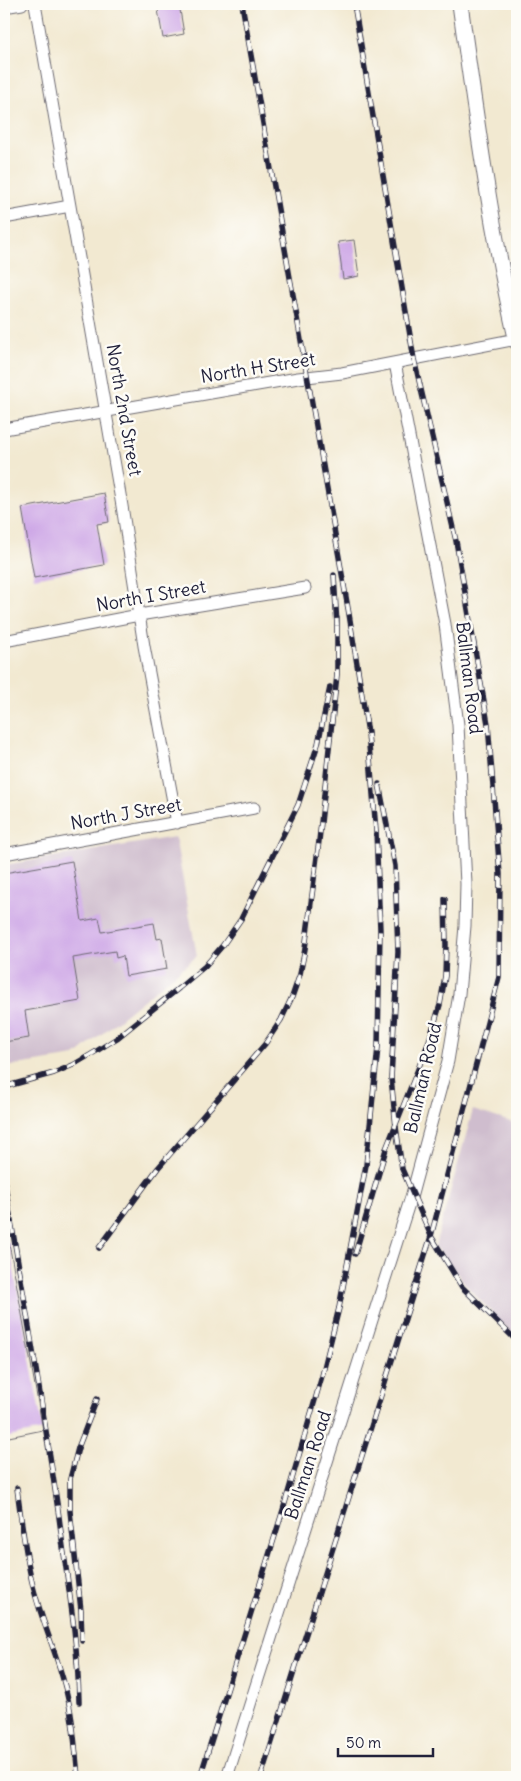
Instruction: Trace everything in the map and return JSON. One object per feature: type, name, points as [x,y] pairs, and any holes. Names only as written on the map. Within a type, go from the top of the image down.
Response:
[{"type":"street","points":[[4,7],[22,4]]},
{"type":"street","name":"North 2nd Street","points":[[35,4],[139,614],[177,823]]},
{"type":"street","points":[[460,4],[484,169],[504,285],[517,340]]},
{"type":"street","points":[[4,218],[70,206]]},
{"type":"street","name":"North H Street","points":[[4,429],[298,378],[342,373],[517,340]]},
{"type":"street","name":"Ballman Road","points":[[227,1777],[412,1194],[448,1061],[459,994],[465,926],[466,884],[458,725],[445,624],[396,363]]},
{"type":"street","name":"North I Street","points":[[4,641],[139,614],[305,588]]},
{"type":"street","name":"North J Street","points":[[4,854],[254,808]]},
{"type":"shaded area","points":[[175,837],[197,956],[75,1056],[4,1067],[4,865]]},
{"type":"shaded area","points":[[473,1110],[517,1124],[517,1338],[471,1291],[435,1246]]},
{"type":"building","points":[[157,4],[179,4],[184,34],[163,38]]},
{"type":"building","points":[[354,240],[359,276],[343,279],[338,242]]},
{"type":"building","points":[[104,493],[109,522],[97,524],[104,565],[34,578],[22,508]]},
{"type":"building","points":[[72,861],[82,921],[99,918],[102,932],[154,923],[157,939],[162,938],[167,969],[126,976],[123,956],[116,958],[115,951],[73,958],[80,1001],[25,1011],[29,1038],[4,1042],[4,873]]},
{"type":"building","points":[[4,1243],[9,1243],[43,1430],[4,1438]]},
{"type":"railway","points":[[200,1777],[283,1510],[322,1376],[339,1308],[366,1165],[378,1047],[380,930],[376,831],[368,733],[349,614],[242,4]]},
{"type":"railway","points":[[261,1777],[431,1236],[499,977],[500,874],[488,724],[456,541],[414,359],[354,4]]},
{"type":"railway","points":[[334,575],[337,625]]},
{"type":"railway","points":[[99,1248],[158,1168],[265,1044],[281,1020],[292,997],[300,974],[305,949],[319,841],[337,675],[337,618]]},
{"type":"railway","points":[[4,1087],[54,1073],[73,1065],[117,1038],[205,966],[223,945],[241,919],[298,805],[318,744],[330,687]]},
{"type":"railway","points":[[379,784],[395,866],[398,952],[391,1078],[402,1169],[431,1236],[462,1287],[517,1341]]},
{"type":"railway","points":[[355,1254],[386,1149],[428,1044],[440,1005],[445,976],[445,899]]},
{"type":"railway","points":[[4,1180],[40,1390],[59,1517],[74,1633],[79,1702]]},
{"type":"railway","points":[[82,1641],[81,1610],[70,1511],[70,1479],[78,1448],[97,1399]]},
{"type":"railway","points":[[17,1488],[32,1582],[70,1706],[78,1777]]},
{"type":"railway","points":[[516,1777],[517,1773]]}]
